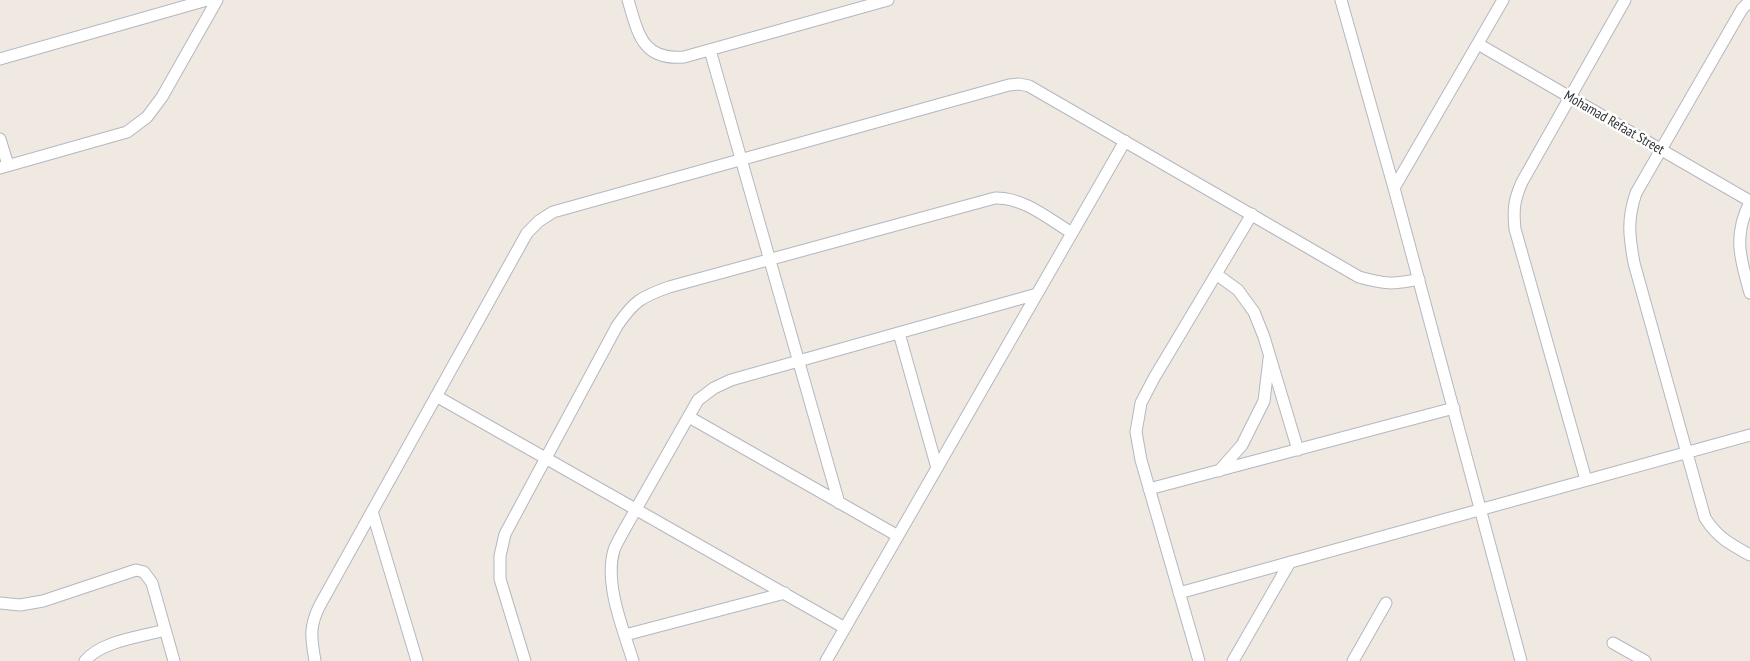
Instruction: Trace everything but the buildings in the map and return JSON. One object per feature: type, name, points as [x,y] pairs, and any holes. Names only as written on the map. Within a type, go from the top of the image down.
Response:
[{"type":"street","points":[[0,59],[207,0]]},
{"type":"street","points":[[0,139],[4,166],[127,132],[147,117],[162,97],[217,0]]},
{"type":"street","points":[[628,0],[640,38],[648,48],[658,55],[671,58],[684,57],[888,0]]},
{"type":"street","points":[[1341,0],[1419,279],[1521,661]]},
{"type":"street","points":[[1394,188],[1504,0]]},
{"type":"street","points":[[1586,480],[1515,229],[1513,213],[1515,199],[1522,182],[1625,0]]},
{"type":"street","points":[[1750,1],[1738,16],[1636,193],[1631,208],[1629,225],[1634,262],[1705,518],[1714,532],[1750,555]]},
{"type":"street","name":"Mohamad Refaat Street","points":[[1478,44],[1750,201]]},
{"type":"street","points":[[710,50],[839,503]]},
{"type":"street","points":[[315,661],[311,629],[314,616],[527,234],[539,221],[553,212],[1009,85],[1019,84],[1029,86],[1359,277],[1379,283],[1399,284],[1419,279]]},
{"type":"street","points":[[826,661],[1125,141]]},
{"type":"street","points":[[525,661],[500,579],[500,556],[505,534],[617,326],[629,308],[646,296],[669,287],[995,198],[1016,200],[1072,233]]},
{"type":"street","points":[[1750,201],[1743,216],[1739,237],[1740,258],[1750,293]]},
{"type":"street","points":[[1199,661],[1141,460],[1136,432],[1141,403],[1154,378],[1252,214]]},
{"type":"street","points":[[1216,274],[1238,290],[1254,312],[1270,356],[1298,450]]},
{"type":"street","points":[[633,661],[614,598],[612,574],[614,550],[698,400],[714,388],[731,380],[1037,294]]},
{"type":"street","points":[[899,333],[937,468]]},
{"type":"street","points":[[1219,471],[1242,445],[1264,401],[1270,356]]},
{"type":"street","points":[[436,396],[845,628]]},
{"type":"street","points":[[1149,489],[1454,408]]},
{"type":"street","points":[[689,417],[898,536]]},
{"type":"street","points":[[1179,593],[1480,508],[1750,435]]},
{"type":"street","points":[[372,510],[417,661]]},
{"type":"street","points":[[1233,661],[1290,562]]},
{"type":"street","points":[[0,603],[20,605],[43,601],[136,570],[144,572],[152,583],[174,661]]},
{"type":"street","points":[[625,635],[784,593]]},
{"type":"street","points":[[1353,661],[1386,602]]},
{"type":"street","points":[[85,661],[96,651],[108,646],[165,630]]},
{"type":"street","points":[[1613,643],[1645,661]]}]
